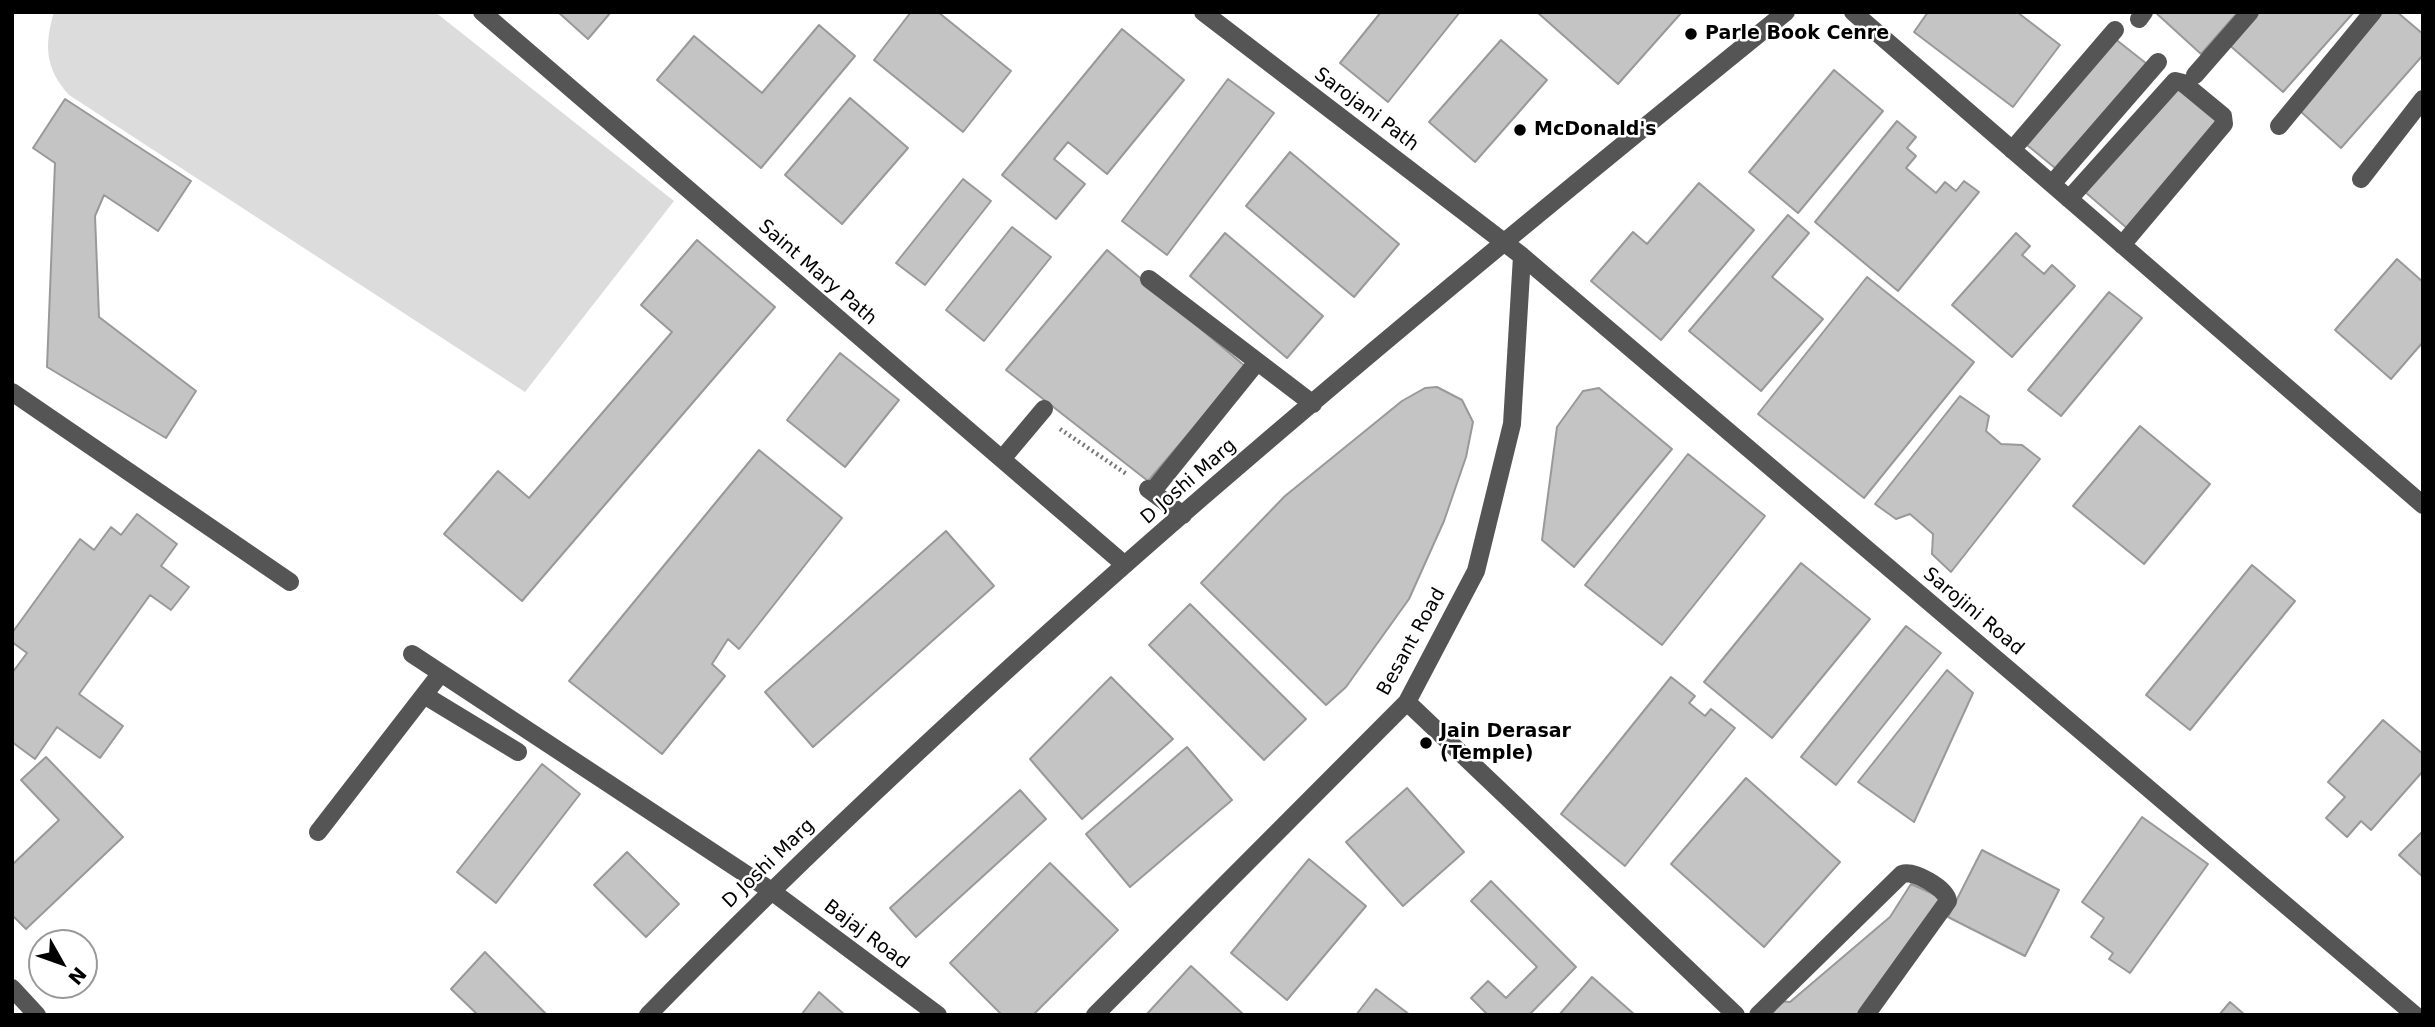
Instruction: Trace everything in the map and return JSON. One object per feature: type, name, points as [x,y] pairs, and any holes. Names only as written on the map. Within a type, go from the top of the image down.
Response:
[{"type":"street","name":"Saint Mary Path","points":[[482,12],[1125,565]]},
{"type":"street","name":"Sarojani Path","points":[[1203,12],[1503,242]]},
{"type":"street","name":"D Joshi Marg","points":[[648,1015],[770,890],[1125,565],[1503,242],[1786,12]]},
{"type":"street","points":[[1853,12],[2056,180],[2423,505]]},
{"type":"street","points":[[2195,75],[2250,12]]},
{"type":"street","points":[[2279,126],[2373,12]]},
{"type":"street","points":[[2016,146],[2115,30]]},
{"type":"street","points":[[2056,180],[2158,62]]},
{"type":"street","points":[[2072,195],[2175,81],[2183,82],[2223,116],[2224,124],[2125,241]]},
{"type":"street","points":[[2361,179],[2423,99]]},
{"type":"street","name":"Sarojini Road","points":[[1503,242],[2415,1015]]},
{"type":"street","name":"Besant Road","points":[[1096,1015],[1407,702],[1476,571],[1511,424],[1522,256]]},
{"type":"street","points":[[1149,279],[1313,404]]},
{"type":"street","points":[[1183,515],[1150,491],[1256,362]]},
{"type":"street","points":[[12,392],[290,582]]},
{"type":"street","points":[[1002,459],[1041,412]]},
{"type":"street","name":"Bajaj Road","points":[[412,653],[770,890],[938,1015]]},
{"type":"street","points":[[317,832],[442,673]]},
{"type":"street","points":[[424,695],[518,752]]},
{"type":"street","points":[[1407,702],[1736,1015]]},
{"type":"street","points":[[1758,1015],[1902,874],[1911,873],[1945,892],[1948,901],[1866,1015]]},
{"type":"street","points":[[12,988],[37,1015]]},
{"type":"path","points":[[1041,412],[1150,491]]},
{"type":"shaded area","points":[[54,12],[435,12],[674,201],[525,392],[69,95],[55,76],[49,56],[49,35]]},
{"type":"building","points":[[558,12],[611,12],[588,39]]},
{"type":"building","points":[[911,12],[938,12],[1011,71],[963,132],[874,60]]},
{"type":"building","points":[[1381,12],[1460,12],[1388,102],[1340,63]]},
{"type":"building","points":[[1537,12],[1682,12],[1618,84]]},
{"type":"building","points":[[1928,12],[2017,12],[2060,45],[2013,107],[1914,32]]},
{"type":"building","points":[[2155,12],[2238,12],[2201,54]]},
{"type":"building","points":[[2254,12],[2354,12],[2283,92],[2227,43]]},
{"type":"building","points":[[2383,12],[2397,12],[2423,34],[2423,55],[2341,148],[2299,110]]},
{"type":"building","points":[[819,25],[855,56],[761,168],[657,80],[694,36],[762,93]]},
{"type":"building","points":[[1122,29],[1184,80],[1107,174],[1068,142],[1054,159],[1085,184],[1056,219],[1002,175]]},
{"type":"building","points":[[2114,38],[2147,64],[2060,172],[2027,145]]},
{"type":"building","points":[[1501,40],[1547,80],[1475,162],[1429,122]]},
{"type":"building","points":[[1834,70],[1883,111],[1798,213],[1749,172]]},
{"type":"building","points":[[1228,79],[1274,113],[1167,255],[1122,221]]},
{"type":"building","points":[[2179,84],[2221,120],[2128,229],[2084,191]]},
{"type":"building","points":[[850,98],[908,148],[842,224],[785,175]]},
{"type":"building","points":[[65,99],[191,181],[158,231],[104,195],[95,216],[99,317],[196,391],[166,438],[47,367],[55,163],[33,148]]},
{"type":"building","points":[[1897,121],[1916,137],[1907,148],[1916,156],[1906,168],[1936,193],[1945,182],[1956,191],[1964,181],[1979,192],[1898,291],[1815,222]]},
{"type":"building","points":[[1290,152],[1399,244],[1354,297],[1246,206]]},
{"type":"building","points":[[963,179],[991,201],[925,285],[896,263]]},
{"type":"building","points":[[1699,183],[1754,230],[1661,340],[1591,281],[1633,232],[1647,244]]},
{"type":"building","points":[[1788,215],[1809,233],[1772,277],[1823,319],[1761,391],[1689,331]]},
{"type":"building","points":[[1012,227],[1051,257],[984,341],[946,310]]},
{"type":"building","points":[[1225,233],[1323,316],[1287,358],[1190,276]]},
{"type":"building","points":[[2016,233],[2030,246],[2022,255],[2044,274],[2052,265],[2075,286],[2012,357],[1952,305]]},
{"type":"building","points":[[697,240],[775,307],[522,601],[444,534],[498,471],[529,498],[672,332],[641,305]]},
{"type":"building","points":[[1107,250],[1246,367],[1148,481],[1006,370]]},
{"type":"building","points":[[2397,259],[2423,282],[2423,342],[2391,379],[2335,330]]},
{"type":"building","points":[[1867,277],[1974,362],[1864,498],[1758,414]]},
{"type":"building","points":[[2109,292],[2142,318],[2061,416],[2028,390]]},
{"type":"building","points":[[840,353],[899,400],[845,467],[787,420]]},
{"type":"building","points":[[1437,387],[1462,400],[1473,422],[1466,457],[1444,521],[1409,599],[1346,687],[1326,705],[1201,583],[1285,496],[1402,401],[1425,388]]},
{"type":"building","points":[[1599,388],[1672,449],[1574,567],[1542,540],[1557,427],[1583,391]]},
{"type":"building","points":[[1960,396],[1989,416],[1986,431],[2001,444],[2022,445],[2040,459],[1951,572],[1932,554],[1933,534],[1910,514],[1896,519],[1875,504]]},
{"type":"building","points":[[2140,426],[2210,484],[2144,564],[2073,506]]},
{"type":"building","points":[[759,450],[842,518],[739,649],[728,639],[712,664],[725,676],[662,754],[569,681]]},
{"type":"building","points":[[1688,454],[1765,516],[1662,645],[1585,585]]},
{"type":"building","points":[[137,514],[177,544],[161,566],[189,587],[171,610],[150,595],[79,694],[123,726],[100,758],[57,727],[35,759],[12,742],[12,673],[27,653],[12,642],[12,633],[80,539],[94,550],[111,527],[121,535]]},
{"type":"building","points":[[946,531],[994,586],[813,747],[765,692]]},
{"type":"building","points":[[1801,563],[1870,619],[1772,738],[1704,682]]},
{"type":"building","points":[[2252,565],[2295,601],[2190,730],[2146,695]]},
{"type":"building","points":[[1190,604],[1306,719],[1264,760],[1149,645]]},
{"type":"building","points":[[1906,626],[1941,653],[1836,785],[1801,757]]},
{"type":"building","points":[[1947,670],[1973,693],[1914,822],[1858,782]]},
{"type":"building","points":[[1111,677],[1173,739],[1082,819],[1030,759]]},
{"type":"building","points":[[1671,677],[1695,696],[1689,703],[1705,716],[1711,709],[1735,728],[1625,866],[1561,814]]},
{"type":"building","points":[[2383,720],[2423,754],[2423,771],[2371,830],[2361,821],[2347,837],[2326,818],[2345,797],[2328,782]]},
{"type":"building","points":[[1187,747],[1232,800],[1130,887],[1086,834]]},
{"type":"building","points":[[46,757],[123,837],[26,929],[12,915],[12,861],[14,863],[59,820],[21,780]]},
{"type":"building","points":[[542,764],[580,794],[496,903],[457,872]]},
{"type":"building","points":[[1746,778],[1840,862],[1764,947],[1671,864]]},
{"type":"building","points":[[1407,788],[1464,852],[1403,906],[1346,842]]},
{"type":"building","points":[[1020,790],[1046,819],[916,937],[890,908]]},
{"type":"building","points":[[2142,817],[2208,864],[2130,973],[2109,959],[2113,953],[2091,937],[2104,918],[2082,902]]},
{"type":"building","points":[[2423,831],[2423,877],[2399,855]]},
{"type":"building","points":[[1982,850],[2059,890],[2025,956],[1948,917]]},
{"type":"building","points":[[627,852],[679,904],[646,937],[594,885]]},
{"type":"building","points":[[1309,859],[1366,906],[1287,1000],[1231,953]]},
{"type":"building","points":[[1050,863],[1118,930],[1033,1015],[1002,1015],[950,963]]},
{"type":"building","points":[[1491,881],[1576,967],[1529,1015],[1488,1015],[1471,998],[1488,981],[1506,998],[1537,967],[1471,901]]},
{"type":"building","points":[[1911,884],[1942,898],[1857,1015],[1772,1015],[1780,1001],[1790,1002],[1890,917]]},
{"type":"building","points":[[485,952],[547,1015],[478,1015],[451,989]]},
{"type":"building","points":[[1191,966],[1244,1015],[1146,1015]]},
{"type":"building","points":[[1592,977],[1635,1015],[1559,1015]]},
{"type":"building","points":[[1376,989],[1410,1015],[1356,1015]]},
{"type":"building","points":[[819,992],[845,1015],[801,1015]]},
{"type":"building","points":[[2230,1002],[2245,1015],[2219,1015]]},
{"type":"place","name":"Parle Book Cenre","points":[[1691,34]]},
{"type":"place","name":"McDonald's","points":[[1520,130]]},
{"type":"place","name":"Jain Derasar (Temple)","points":[[1426,743]]}]
